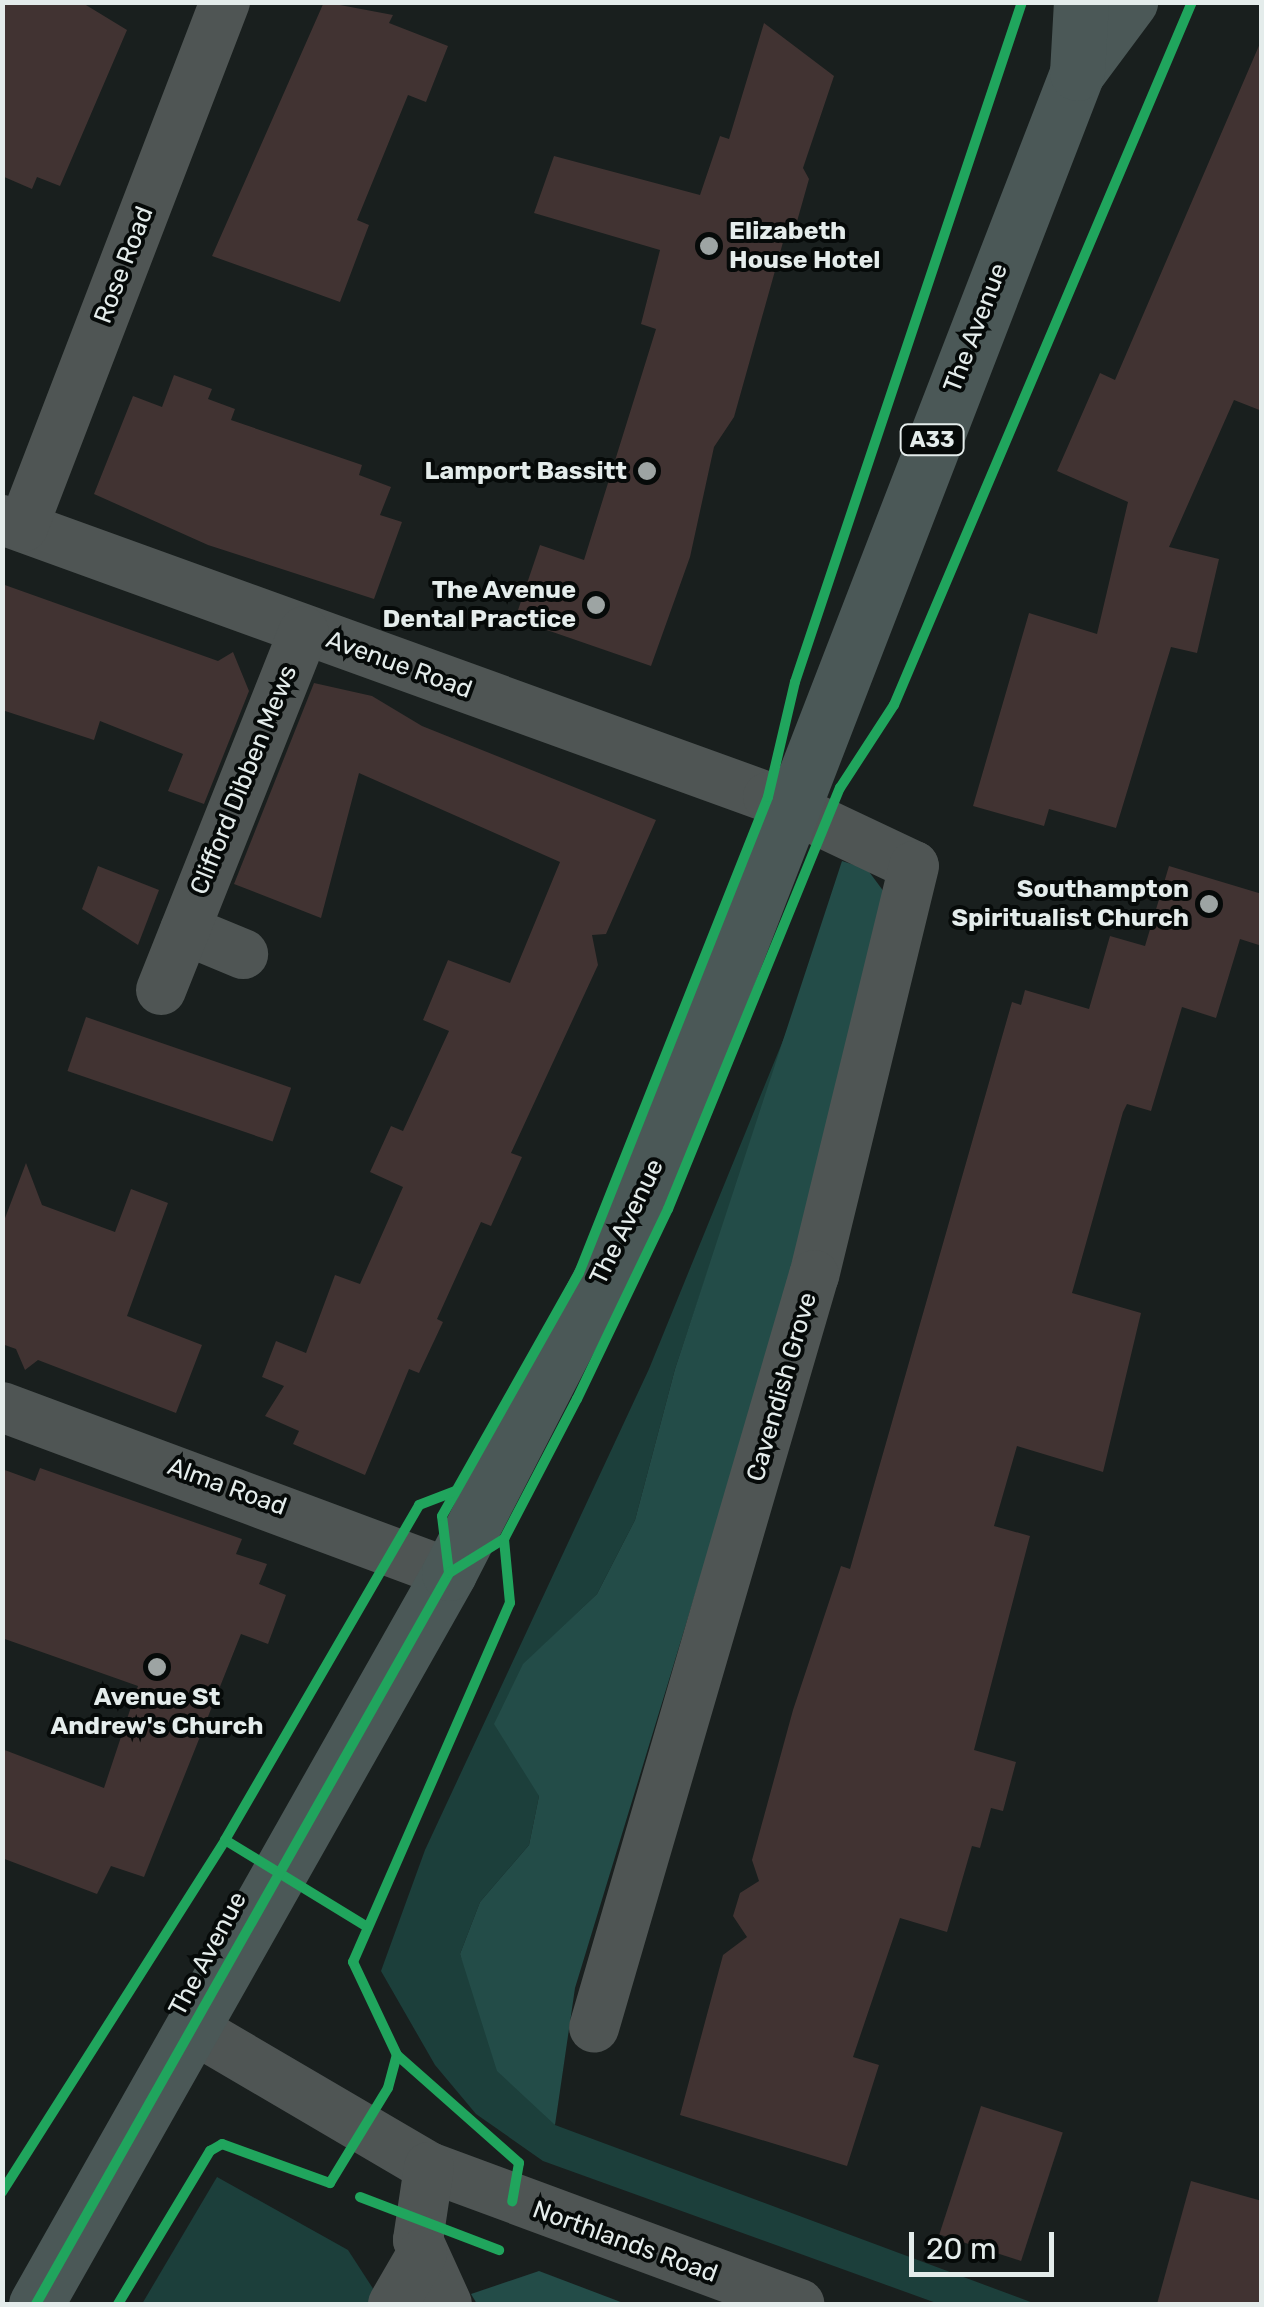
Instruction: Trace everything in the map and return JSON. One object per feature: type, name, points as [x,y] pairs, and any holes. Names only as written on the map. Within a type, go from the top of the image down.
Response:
[{"type":"main road","name":"The Avenue","points":[[1076,73],[1081,2]]},
{"type":"main road","name":"The Avenue","points":[[36,2304],[449,1573],[642,1198],[795,810],[1076,73],[1130,2]]},
{"type":"street","name":"Rose Road","points":[[12,524],[225,2]]},
{"type":"street","name":"Avenue Road","points":[[12,524],[795,810]]},
{"type":"street","name":"Clifford Dibben Mews","points":[[160,990],[304,631]]},
{"type":"street","name":"Cavendish Grove","points":[[594,2028],[814,1275],[914,866],[795,810]]},
{"type":"street","points":[[185,930],[243,954]]},
{"type":"street","name":"Alma Road","points":[[2,1407],[449,1573]]},
{"type":"street","name":"Northlands Road","points":[[192,2028],[429,2167],[799,2304]]},
{"type":"street","points":[[429,2167],[415,2216],[422,2254],[446,2304]]},
{"type":"street","points":[[393,2304],[422,2254]]},
{"type":"shaded area","points":[[842,861],[867,869],[890,900],[823,1175],[575,1988],[555,2125],[497,2071],[460,1954],[480,1902],[529,1845],[539,1796],[494,1724],[523,1664],[597,1594],[635,1520],[675,1369]]},
{"type":"shaded area","points":[[795,1011],[675,1369],[635,1520],[597,1594],[524,1664],[539,1796],[529,1845],[480,1902],[460,1954],[480,2006],[555,2125],[1036,2304],[939,2304],[543,2161],[476,2114],[435,2065],[381,1971],[425,1850],[649,1369]]},
{"type":"shaded area","points":[[217,2177],[348,2250],[383,2304],[142,2304]]},
{"type":"shaded area","points":[[539,2271],[626,2304],[477,2304],[471,2294]]},
{"type":"building","points":[[2,2],[81,2],[127,30],[60,186],[37,177],[32,189],[2,176]]},
{"type":"building","points":[[324,2],[393,15],[389,23],[448,46],[426,102],[408,95],[357,220],[369,225],[340,302],[212,256]]},
{"type":"building","points":[[764,23],[834,76],[803,168],[809,179],[796,225],[787,228],[734,417],[714,447],[690,557],[651,666],[515,619],[540,545],[584,560],[656,329],[641,324],[660,250],[534,213],[554,156],[700,195],[720,136],[729,139]]},
{"type":"building","points":[[1261,41],[1262,411],[1234,400],[1169,547],[1219,559],[1197,653],[1171,647],[1116,828],[1049,809],[1044,826],[973,806],[1029,613],[1097,634],[1128,502],[1057,471],[1100,373],[1115,380]]},
{"type":"building","points":[[174,375],[212,389],[208,399],[235,409],[231,420],[362,465],[359,475],[391,487],[380,515],[402,522],[374,599],[208,545],[94,494],[133,396],[162,407]]},
{"type":"building","points":[[2,584],[218,661],[233,652],[249,691],[204,804],[168,791],[183,754],[100,721],[94,740],[2,710]]},
{"type":"building","points":[[314,683],[372,696],[422,726],[656,820],[606,934],[592,935],[598,965],[511,1153],[522,1157],[491,1226],[481,1222],[437,1319],[443,1322],[419,1373],[409,1369],[365,1475],[293,1444],[299,1431],[265,1416],[284,1386],[262,1377],[276,1341],[306,1353],[335,1275],[360,1284],[403,1187],[370,1172],[391,1126],[403,1131],[449,1031],[423,1020],[448,960],[510,983],[560,862],[359,773],[321,918],[234,884]]},
{"type":"building","points":[[98,866],[159,890],[138,945],[82,909]]},
{"type":"building","points":[[1169,866],[1262,894],[1262,946],[1240,939],[1216,1018],[1182,1007],[1151,1111],[1127,1104],[1123,1112],[1072,1293],[1141,1313],[1103,1472],[1017,1446],[994,1526],[1030,1536],[974,1750],[1016,1762],[1003,1811],[991,1808],[980,1848],[972,1846],[947,1932],[900,1918],[853,2057],[879,2065],[847,2166],[680,2115],[723,1955],[747,1937],[733,1916],[740,1893],[759,1881],[752,1860],[793,1710],[841,1566],[850,1569],[1012,1002],[1021,1005],[1025,990],[1089,1009],[1110,936],[1145,946]]},
{"type":"building","points":[[86,1017],[291,1088],[273,1142],[67,1071]]},
{"type":"building","points":[[26,1163],[42,1205],[115,1232],[131,1189],[168,1203],[127,1316],[202,1345],[176,1413],[38,1360],[25,1370],[16,1349],[2,1344],[2,1226]]},
{"type":"building","name":"Avenue St Andrew's Church","points":[[40,1468],[242,1539],[236,1554],[267,1564],[259,1584],[286,1595],[268,1644],[241,1634],[144,1877],[111,1866],[97,1894],[2,1858],[2,1749],[104,1788],[138,1686],[2,1638],[2,1469],[35,1481]]},
{"type":"building","points":[[981,2106],[1063,2133],[1021,2261],[939,2234]]},
{"type":"building","points":[[1191,2181],[1262,2201],[1262,2304],[1157,2304]]},
{"type":"cycle path","points":[[449,1573],[442,1516],[579,1273],[768,797],[795,682],[1022,2]]},
{"type":"cycle path","points":[[36,2304],[449,1573],[504,1539],[577,1399],[668,1209],[840,788],[894,705],[1192,2]]},
{"type":"cycle path","points":[[2,2192],[225,1840],[419,1505],[455,1491]]},
{"type":"cycle path","points":[[118,2304],[210,2151],[222,2144],[330,2183],[388,2088],[397,2055],[353,1962],[510,1603],[504,1539]]},
{"type":"cycle path","points":[[225,1840],[364,1925]]},
{"type":"cycle path","points":[[397,2055],[519,2163],[512,2201]]},
{"type":"cycle path","points":[[360,2197],[499,2250]]},
{"type":"place","name":"Elizabeth House Hotel","points":[[709,246]]},
{"type":"place","name":"Lamport Bassitt","points":[[647,471]]},
{"type":"place","name":"The Avenue Dental Practice","points":[[596,605]]},
{"type":"place","name":"Southampton Spiritualist Church","points":[[1209,904]]},
{"type":"place","name":"Avenue St Andrew's Church","points":[[157,1667]]}]
